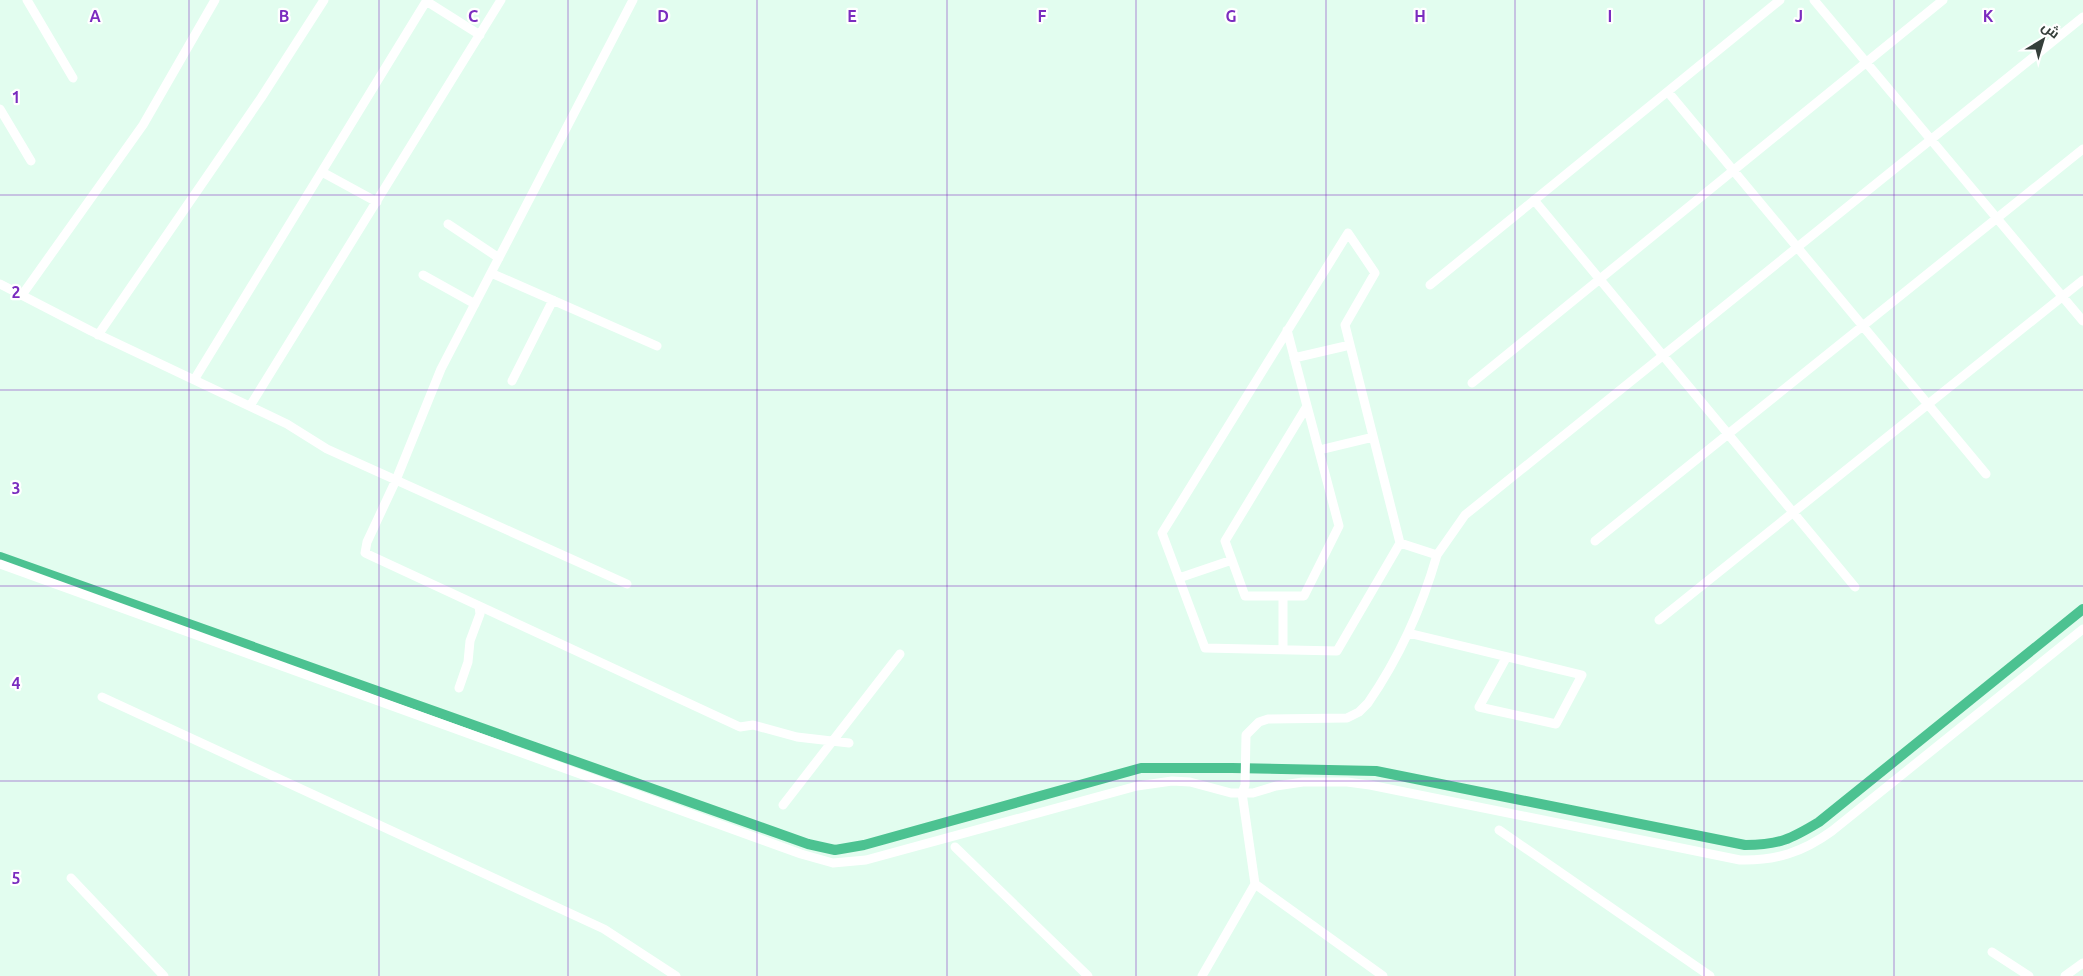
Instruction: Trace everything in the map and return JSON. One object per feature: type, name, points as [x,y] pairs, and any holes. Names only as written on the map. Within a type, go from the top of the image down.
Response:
[{"type":"street","points":[[27,0],[73,78]]},
{"type":"street","points":[[22,295],[143,125],[215,0]]},
{"type":"street","points":[[98,334],[250,114],[324,0]]},
{"type":"street","points":[[194,380],[426,0],[480,35]]},
{"type":"street","points":[[250,406],[501,0]]},
{"type":"street","points":[[632,0],[442,369],[396,480],[367,542],[365,553],[740,727],[753,724],[797,737],[849,743]]},
{"type":"street","points":[[1430,284],[1780,0]]},
{"type":"street","points":[[1814,0],[2083,321]]},
{"type":"street","points":[[1472,382],[1943,0]]},
{"type":"street","points":[[1202,976],[1255,884],[1244,789],[1246,735],[1252,727],[1268,719],[1334,720],[1347,718],[1359,712],[1376,693],[1408,633],[1424,595],[1437,555],[1465,515],[2083,17]]},
{"type":"street","points":[[1668,92],[1986,474]]},
{"type":"street","points":[[0,109],[30,161]]},
{"type":"street","points":[[1595,541],[2083,149]]},
{"type":"street","points":[[322,172],[377,202]]},
{"type":"street","points":[[1534,200],[1855,587]]},
{"type":"street","points":[[448,224],[499,258]]},
{"type":"street","points":[[1348,232],[1375,273],[1345,324],[1350,345],[1400,543],[1337,652],[1205,648],[1162,533],[1348,232]]},
{"type":"street","points":[[491,273],[657,346]]},
{"type":"street","points":[[423,275],[475,304]]},
{"type":"street","points":[[1659,620],[2083,280]]},
{"type":"street","points":[[0,284],[98,334],[287,424],[326,449],[627,584]]},
{"type":"street","points":[[512,381],[553,300]]},
{"type":"street","points":[[1287,330],[1340,526],[1304,596],[1245,596],[1225,541],[1307,406]]},
{"type":"street","points":[[1294,358],[1350,345]]},
{"type":"street","points":[[1319,450],[1373,437]]},
{"type":"street","points":[[1400,543],[1437,555]]},
{"type":"street","points":[[1179,578],[1232,560]]},
{"type":"street","points":[[0,564],[801,854],[833,863],[866,860],[1154,783],[1190,782],[1231,794],[1244,789],[1253,793],[1276,786],[1303,782],[1370,784],[1740,860],[1781,857],[1801,851],[1832,830],[2083,629]]},
{"type":"street","points":[[1283,596],[1283,650]]},
{"type":"street","points":[[459,688],[468,662],[470,641],[480,614],[479,606]]},
{"type":"street","points":[[1408,633],[1582,675],[1556,724],[1479,707],[1506,658]]},
{"type":"street","points":[[782,806],[900,654]]},
{"type":"street","points":[[102,697],[604,929],[676,976]]},
{"type":"street","points":[[1499,830],[1710,976]]},
{"type":"street","points":[[955,847],[1088,976]]},
{"type":"street","points":[[71,878],[164,976]]},
{"type":"street","points":[[1255,884],[1382,976]]},
{"type":"street","points":[[1992,952],[2029,976]]},
{"type":"street","points":[[2065,976],[2083,963]]},
{"type":"waterway","points":[[0,557],[808,844],[835,850],[864,845],[1141,768],[1376,771],[1745,845],[1767,844],[1792,837],[1819,822],[2083,609]]}]
